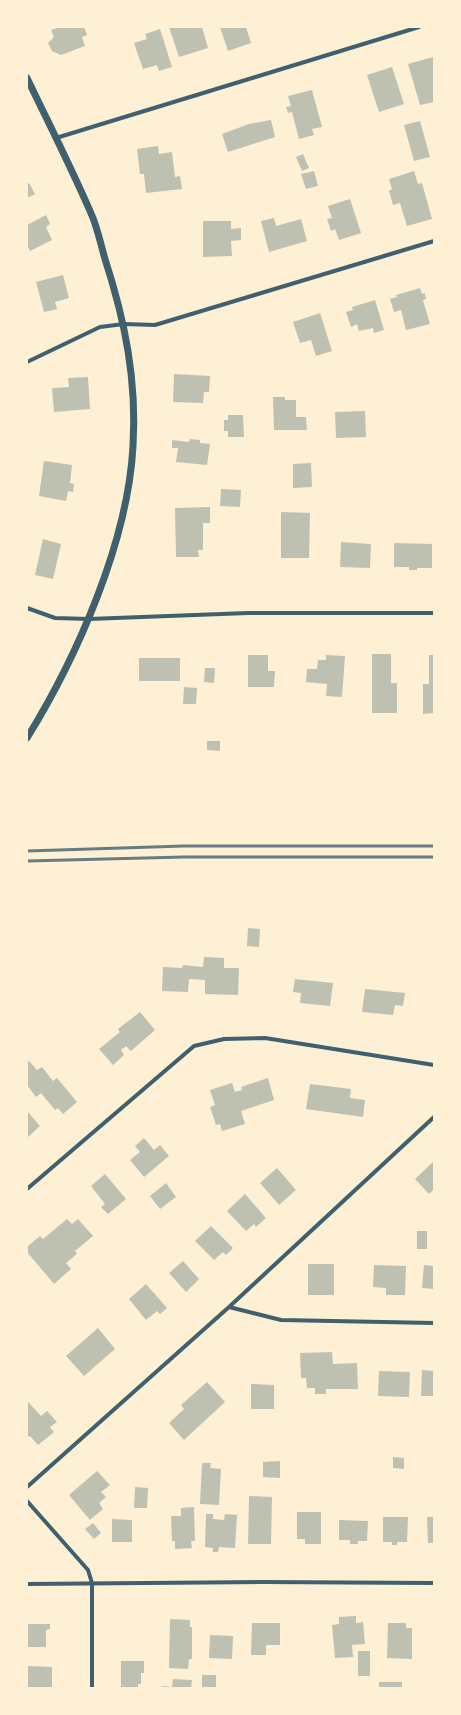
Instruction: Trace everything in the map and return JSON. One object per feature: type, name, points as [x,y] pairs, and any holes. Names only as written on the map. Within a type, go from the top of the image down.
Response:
[{"type":"street","points":[[55,138],[419,27]]},
{"type":"street","points":[[27,78],[93,219],[124,324],[134,407],[133,447],[130,478],[116,538],[89,619],[52,696],[27,738]]},
{"type":"street","points":[[27,362],[100,327],[124,324],[155,325],[434,241]]},
{"type":"street","points":[[27,608],[55,618],[89,619],[248,613],[434,612]]},
{"type":"street","points":[[27,1189],[194,1046],[224,1040],[265,1038],[434,1065]]},
{"type":"street","points":[[27,1487],[229,1307],[434,1117]]},
{"type":"street","points":[[229,1307],[281,1320],[434,1323]]},
{"type":"street","points":[[27,1501],[88,1570],[92,1583],[92,1688]]},
{"type":"street","points":[[27,1584],[434,1583]]},
{"type":"building","points":[[60,27],[84,27],[87,35],[82,37],[85,46],[61,55],[52,51],[48,43],[54,37],[51,30]]},
{"type":"building","points":[[169,27],[202,27],[208,48],[179,57]]},
{"type":"building","points":[[220,27],[246,27],[251,43],[228,51]]},
{"type":"building","points":[[160,29],[172,67],[159,71],[157,65],[143,69],[134,43],[147,39],[145,34]]},
{"type":"building","points":[[433,57],[434,102],[420,105],[408,64]]},
{"type":"building","points":[[392,67],[404,104],[379,112],[367,75]]},
{"type":"building","points":[[312,90],[322,127],[312,129],[314,135],[299,139],[292,112],[288,113],[286,107],[291,106],[288,96]]},
{"type":"building","points":[[271,120],[275,137],[228,152],[222,134],[249,124]]},
{"type":"building","points":[[420,121],[430,157],[414,161],[404,125]]},
{"type":"building","points":[[158,146],[159,154],[172,152],[175,177],[180,176],[182,189],[146,193],[144,174],[140,174],[137,149]]},
{"type":"building","points":[[303,154],[309,168],[302,171],[296,157]]},
{"type":"building","points":[[314,171],[318,186],[306,189],[301,174]]},
{"type":"building","points":[[414,171],[418,184],[422,183],[432,219],[407,226],[400,203],[393,205],[389,191],[392,189],[389,179]]},
{"type":"building","points":[[29,183],[35,194],[27,198],[27,184]]},
{"type":"building","points":[[350,199],[361,233],[339,240],[335,229],[331,231],[327,219],[332,218],[328,206]]},
{"type":"building","points":[[46,215],[50,224],[46,227],[52,240],[30,251],[27,245],[27,225]]},
{"type":"building","points":[[274,218],[276,226],[301,219],[307,241],[269,252],[261,221]]},
{"type":"building","points":[[203,221],[231,221],[231,229],[241,228],[241,240],[231,241],[232,256],[203,257]]},
{"type":"building","points":[[63,275],[69,298],[55,302],[57,309],[44,312],[36,282]]},
{"type":"building","points":[[420,288],[422,294],[425,293],[426,299],[423,300],[430,324],[406,330],[401,310],[394,312],[390,299],[397,297],[396,295]]},
{"type":"building","points":[[375,300],[384,330],[374,333],[373,328],[359,331],[357,324],[351,327],[346,312],[353,310],[352,307]]},
{"type":"building","points":[[320,313],[332,351],[316,356],[311,340],[300,343],[293,322]]},
{"type":"building","points":[[174,374],[210,376],[209,392],[204,392],[203,403],[173,402]]},
{"type":"building","points":[[88,377],[90,409],[54,412],[52,388],[69,387],[68,378]]},
{"type":"building","points":[[273,397],[285,397],[285,400],[296,400],[296,417],[306,417],[307,430],[274,430]]},
{"type":"building","points":[[365,411],[366,437],[336,438],[335,412]]},
{"type":"building","points":[[228,415],[243,415],[244,437],[228,437],[228,431],[224,431],[224,420],[228,420]]},
{"type":"building","points":[[190,439],[200,440],[200,443],[210,444],[207,465],[176,462],[178,448],[172,448],[172,440],[189,442]]},
{"type":"building","points":[[44,461],[72,465],[70,483],[74,484],[73,492],[68,491],[66,501],[39,496]]},
{"type":"building","points":[[311,463],[312,487],[293,488],[293,464]]},
{"type":"building","points":[[221,489],[241,490],[240,507],[220,506]]},
{"type":"building","points":[[210,507],[210,523],[203,523],[203,550],[198,550],[199,557],[176,557],[175,508]]},
{"type":"building","points":[[281,512],[310,513],[309,558],[281,558]]},
{"type":"building","points":[[43,539],[61,544],[53,579],[35,575]]},
{"type":"building","points":[[341,542],[371,544],[370,568],[340,567]]},
{"type":"building","points":[[394,543],[432,544],[432,568],[417,568],[417,570],[409,570],[409,567],[394,567]]},
{"type":"building","points":[[372,654],[391,654],[391,683],[397,683],[397,713],[372,713]]},
{"type":"building","points":[[248,655],[268,655],[268,671],[275,671],[274,687],[248,687]]},
{"type":"building","points":[[326,655],[345,656],[342,697],[326,696],[327,684],[306,682],[307,669],[317,669],[318,660],[326,660]]},
{"type":"building","points":[[429,655],[434,655],[434,713],[423,714],[423,684],[429,684]]},
{"type":"building","points":[[139,658],[180,658],[180,681],[139,681]]},
{"type":"building","points":[[205,668],[215,668],[214,683],[204,682]]},
{"type":"building","points":[[184,687],[197,688],[196,704],[183,704]]},
{"type":"building","points":[[207,741],[220,741],[220,751],[207,750]]},
{"type":"building","points":[[248,928],[260,929],[259,947],[247,946]]},
{"type":"building","points":[[204,957],[224,958],[224,968],[239,968],[238,995],[205,994],[205,980],[189,979],[188,992],[162,991],[163,967],[182,968],[183,965],[203,967]]},
{"type":"building","points":[[295,979],[333,983],[330,1006],[300,1003],[301,993],[293,992]]},
{"type":"building","points":[[365,989],[405,993],[403,1006],[395,1005],[393,1015],[362,1012]]},
{"type":"building","points":[[140,1012],[155,1030],[131,1051],[126,1046],[121,1050],[124,1055],[113,1065],[99,1049],[120,1032],[118,1029]]},
{"type":"building","points":[[29,1061],[37,1070],[42,1067],[53,1081],[57,1078],[77,1102],[63,1114],[58,1108],[55,1110],[41,1093],[36,1097],[27,1085],[27,1063]]},
{"type":"building","points":[[268,1078],[274,1100],[241,1111],[245,1124],[222,1131],[220,1124],[216,1125],[210,1107],[215,1105],[210,1090],[232,1083],[235,1092],[242,1090],[241,1087]]},
{"type":"building","points":[[310,1084],[351,1089],[350,1098],[365,1100],[363,1117],[306,1109]]},
{"type":"building","points":[[27,1111],[40,1126],[27,1138]]},
{"type":"building","points":[[144,1138],[154,1150],[160,1145],[169,1156],[144,1177],[130,1160],[140,1152],[135,1146]]},
{"type":"building","points":[[434,1161],[434,1189],[429,1194],[415,1179]]},
{"type":"building","points":[[277,1168],[296,1190],[279,1205],[260,1183]]},
{"type":"building","points":[[105,1174],[126,1199],[108,1214],[101,1207],[105,1204],[91,1186]]},
{"type":"building","points":[[166,1183],[176,1197],[160,1209],[150,1196]]},
{"type":"building","points":[[245,1194],[266,1218],[256,1227],[254,1224],[246,1231],[227,1211]]},
{"type":"building","points":[[67,1219],[72,1224],[78,1219],[93,1236],[75,1251],[77,1254],[66,1263],[71,1269],[54,1284],[27,1252],[27,1247],[40,1236],[43,1239]]},
{"type":"building","points":[[211,1226],[233,1248],[226,1255],[223,1252],[214,1260],[195,1241]]},
{"type":"building","points":[[417,1231],[427,1231],[427,1249],[417,1249]]},
{"type":"building","points":[[183,1261],[199,1279],[186,1292],[169,1273]]},
{"type":"building","points":[[308,1264],[334,1264],[334,1295],[308,1295]]},
{"type":"building","points":[[374,1265],[406,1266],[405,1295],[386,1295],[386,1288],[373,1287]]},
{"type":"building","points":[[424,1265],[434,1266],[434,1289],[422,1288]]},
{"type":"building","points":[[146,1284],[167,1308],[160,1314],[157,1311],[146,1320],[129,1299]]},
{"type":"building","points":[[98,1328],[115,1349],[84,1376],[66,1356]]},
{"type":"building","points":[[332,1352],[333,1364],[357,1363],[358,1389],[326,1389],[326,1394],[315,1394],[315,1388],[307,1388],[306,1378],[301,1378],[300,1353]]},
{"type":"building","points":[[422,1370],[434,1371],[434,1396],[421,1396]]},
{"type":"building","points":[[379,1371],[410,1372],[409,1397],[378,1396]]},
{"type":"building","points":[[207,1382],[225,1402],[184,1440],[169,1423],[184,1409],[181,1405]]},
{"type":"building","points":[[251,1384],[274,1385],[274,1409],[251,1409]]},
{"type":"building","points":[[28,1402],[41,1416],[47,1411],[57,1422],[50,1427],[54,1432],[38,1445],[30,1436],[27,1437]]},
{"type":"building","points":[[393,1457],[404,1458],[404,1469],[393,1468]]},
{"type":"building","points":[[280,1461],[280,1478],[263,1477],[263,1462]]},
{"type":"building","points":[[202,1463],[211,1463],[210,1468],[221,1469],[219,1505],[200,1504]]},
{"type":"building","points":[[97,1471],[110,1485],[101,1492],[106,1497],[99,1503],[103,1509],[90,1520],[69,1495]]},
{"type":"building","points":[[135,1487],[148,1488],[147,1508],[134,1508]]},
{"type":"building","points":[[249,1496],[272,1497],[271,1544],[248,1544]]},
{"type":"building","points":[[194,1507],[195,1541],[191,1541],[192,1548],[175,1549],[175,1541],[172,1541],[171,1516],[181,1516],[181,1508]]},
{"type":"building","points":[[297,1512],[321,1512],[321,1544],[305,1544],[305,1539],[297,1539]]},
{"type":"building","points":[[206,1514],[213,1514],[213,1519],[224,1520],[225,1514],[237,1515],[235,1548],[219,1547],[218,1552],[213,1552],[213,1548],[205,1547]]},
{"type":"building","points":[[383,1517],[408,1517],[407,1542],[397,1542],[397,1545],[392,1545],[392,1542],[383,1542]]},
{"type":"building","points":[[427,1517],[434,1517],[434,1543],[428,1543]]},
{"type":"building","points":[[112,1519],[132,1520],[132,1542],[112,1542]]},
{"type":"building","points":[[339,1520],[368,1521],[367,1541],[358,1541],[358,1544],[350,1544],[350,1540],[339,1540]]},
{"type":"building","points":[[93,1523],[101,1533],[94,1539],[85,1529]]},
{"type":"building","points":[[356,1616],[356,1623],[363,1622],[365,1644],[352,1645],[353,1657],[335,1658],[332,1625],[339,1624],[339,1617]]},
{"type":"building","points":[[170,1619],[190,1620],[190,1627],[192,1627],[192,1659],[189,1659],[188,1669],[169,1668]]},
{"type":"building","points":[[252,1623],[280,1623],[280,1645],[266,1645],[266,1655],[251,1655]]},
{"type":"building","points":[[388,1623],[406,1623],[406,1628],[412,1628],[412,1659],[387,1658]]},
{"type":"building","points":[[27,1624],[50,1624],[50,1629],[46,1630],[46,1647],[27,1647]]},
{"type":"building","points":[[210,1635],[233,1636],[232,1659],[209,1658]]},
{"type":"building","points":[[358,1651],[370,1651],[370,1676],[358,1676]]},
{"type":"building","points":[[121,1661],[144,1661],[144,1673],[141,1673],[141,1684],[138,1684],[138,1688],[121,1688]]},
{"type":"building","points":[[28,1666],[52,1667],[52,1688],[27,1688]]},
{"type":"building","points":[[202,1675],[216,1675],[216,1688],[202,1688]]},
{"type":"building","points":[[173,1679],[192,1680],[191,1688],[162,1688],[162,1686],[172,1687]]},
{"type":"building","points":[[379,1682],[402,1682],[402,1688],[379,1688]]},
{"type":"railway","points":[[27,851],[184,846],[434,846]]},
{"type":"railway","points":[[27,861],[184,857],[434,857]]}]
